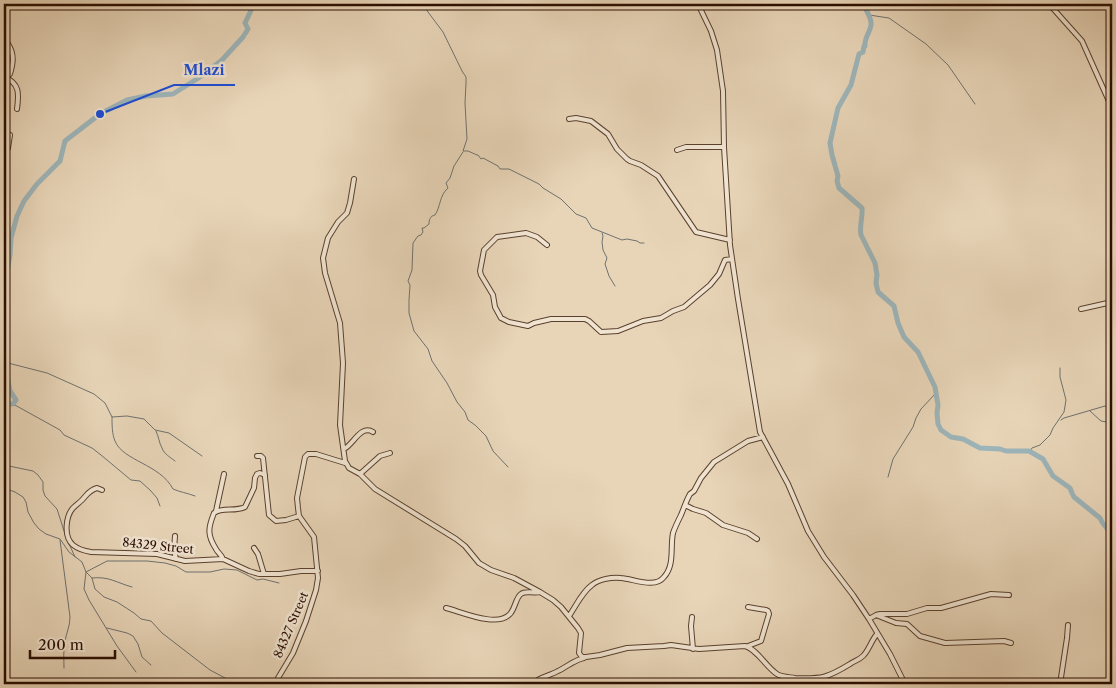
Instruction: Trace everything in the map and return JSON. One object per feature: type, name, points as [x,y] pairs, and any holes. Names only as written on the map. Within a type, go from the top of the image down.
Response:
[{"type":"street","points":[[698,4],[711,31],[717,50],[723,91],[724,147],[730,240],[758,425],[762,437],[788,484],[808,531],[824,557],[853,595],[869,620],[890,654],[905,684]]},
{"type":"street","points":[[1049,4],[1082,41],[1112,108]]},
{"type":"street","points":[[4,78],[10,74],[13,58],[12,50],[8,44]]},
{"type":"street","points":[[4,78],[13,82],[17,87],[19,97],[17,109]]},
{"type":"street","points":[[569,120],[576,118],[592,121],[608,134],[617,149],[627,159],[642,165],[658,176],[696,232],[730,240]]},
{"type":"street","points":[[4,154],[8,148],[10,135]]},
{"type":"street","points":[[677,150],[686,147],[724,147]]},
{"type":"street","points":[[345,463],[340,425],[343,363],[340,323],[324,273],[323,258],[328,238],[339,219],[347,213],[354,179]]},
{"type":"street","points":[[547,245],[537,237],[526,233],[497,237],[484,250],[480,270],[482,278],[493,295],[495,308],[498,313],[509,322],[528,326],[551,319],[585,319],[601,332],[618,331],[661,318],[686,306],[716,278],[725,260],[732,259]]},
{"type":"street","points":[[1081,309],[1112,302]]},
{"type":"street","points":[[344,449],[366,429],[373,432]]},
{"type":"street","points":[[569,616],[588,588],[597,582],[620,578],[655,583],[661,581],[671,564],[671,544],[674,531],[690,494],[694,491],[701,478],[714,462],[748,441],[762,437]]},
{"type":"street","points":[[257,456],[263,458],[268,509],[271,518],[279,521],[299,516],[297,498],[306,455],[316,454],[345,463],[349,468],[360,474],[375,489],[456,539],[479,562],[492,570],[514,578],[553,600],[569,616],[581,633],[579,653],[586,657]]},
{"type":"street","points":[[360,474],[380,456],[390,454]]},
{"type":"street","points":[[216,511],[234,511],[245,507],[254,488],[257,474],[260,472],[265,475]]},
{"type":"street","points":[[223,559],[208,531],[216,511],[224,474]]},
{"type":"street","name":"84329 Street","points":[[102,490],[93,489],[74,507],[67,519],[67,534],[70,541],[76,547],[86,551],[147,553],[166,555],[185,561],[223,559],[249,571],[264,574],[318,571]]},
{"type":"street","points":[[685,505],[706,513],[723,525],[757,539]]},
{"type":"street","name":"84327 Street","points":[[278,684],[278,678],[293,653],[316,590],[318,571],[314,537],[299,516]]},
{"type":"street","points":[[175,536],[174,552],[176,559]]},
{"type":"street","points":[[254,548],[258,554],[264,574]]},
{"type":"street","points":[[446,608],[484,619],[495,620],[508,616],[521,594],[540,592]]},
{"type":"street","points":[[869,620],[876,615],[907,614],[927,608],[940,608],[990,594],[1009,595]]},
{"type":"street","points":[[532,684],[540,678],[557,672],[577,660],[627,648],[671,645],[693,649],[748,646],[761,641],[769,614],[767,610],[748,607]]},
{"type":"street","points":[[876,615],[892,622],[907,624],[920,636],[945,642],[1004,641],[1011,643]]},
{"type":"street","points":[[692,617],[693,649]]},
{"type":"street","points":[[1060,684],[1068,638],[1068,624]]},
{"type":"street","points":[[748,646],[778,675],[822,678],[834,674],[861,658],[877,634]]},
{"type":"street","points":[[431,684],[442,684]]},
{"type":"waterway","points":[[4,289],[11,238],[17,216],[24,201],[37,184],[60,161],[65,141],[100,114],[127,100],[146,96],[173,94],[200,77],[222,60],[243,37],[248,29],[245,23],[254,4]]},
{"type":"waterway","points":[[422,4],[443,32],[466,77],[467,139],[463,151],[478,155],[481,159],[483,158],[500,169],[509,169],[539,184],[561,199],[576,214],[586,218],[592,228],[622,240],[627,239],[644,243]]},
{"type":"waterway","points":[[864,5],[871,20],[870,28],[863,52],[859,54],[851,85],[838,108],[830,143],[832,155],[838,176],[839,188],[862,208],[861,235],[875,263],[878,292],[894,306],[904,337],[918,352],[935,387],[938,405],[938,424],[941,430],[951,437],[963,439],[980,448],[1029,451],[1043,459],[1053,476],[1070,488],[1074,497],[1100,518],[1112,535]]},
{"type":"waterway","points":[[869,15],[889,18],[926,44],[948,65],[975,104]]},
{"type":"waterway","points":[[463,152],[446,183],[448,188],[443,194],[437,212],[430,218],[429,224],[422,228],[423,232],[413,243],[412,270],[408,281],[410,285],[409,313],[414,331],[428,349],[432,361],[465,412],[468,420],[486,436],[493,451],[508,467]]},
{"type":"waterway","points":[[602,233],[603,250],[607,258],[605,264],[615,286]]},
{"type":"waterway","points":[[4,360],[10,391],[16,400],[13,404],[4,404]]},
{"type":"waterway","points":[[4,362],[47,373],[94,394],[105,403],[112,417],[127,416],[144,419],[155,430],[169,433],[202,456]]},
{"type":"waterway","points":[[1030,451],[1032,448],[1040,445],[1050,435],[1064,412],[1066,400],[1060,377],[1060,368]]},
{"type":"waterway","points":[[888,477],[893,459],[913,427],[921,409],[936,393]]},
{"type":"waterway","points":[[13,404],[60,430],[64,435],[92,448],[131,480],[140,481],[157,498],[160,506]]},
{"type":"waterway","points":[[1061,420],[1105,406],[1112,409]]},
{"type":"waterway","points":[[1090,411],[1101,421],[1112,423]]},
{"type":"waterway","points":[[112,417],[113,435],[119,448],[160,474],[173,489],[195,496]]},
{"type":"waterway","points":[[156,431],[163,450],[175,461]]},
{"type":"waterway","points":[[4,434],[7,441],[4,459]]},
{"type":"waterway","points":[[4,465],[33,471],[38,475],[43,482],[45,496],[57,509],[75,557]]},
{"type":"waterway","points":[[4,488],[23,497],[34,523],[46,534],[60,539],[69,552],[82,562],[86,572],[92,578],[95,589],[104,597],[117,602],[141,619],[151,621],[162,633],[210,670],[225,678],[248,684]]},
{"type":"waterway","points":[[60,540],[70,617],[64,645],[64,668]]},
{"type":"waterway","points":[[136,672],[117,646],[89,600],[84,589],[86,572],[107,561],[147,561],[176,566],[186,572],[210,572],[224,569],[237,570],[257,580],[263,579],[279,583]]},
{"type":"waterway","points":[[92,578],[108,579],[132,587]]},
{"type":"waterway","points":[[107,628],[133,636],[142,657],[151,665]]},
{"type":"place","name":"Mlazi","points":[[100,114]]}]
